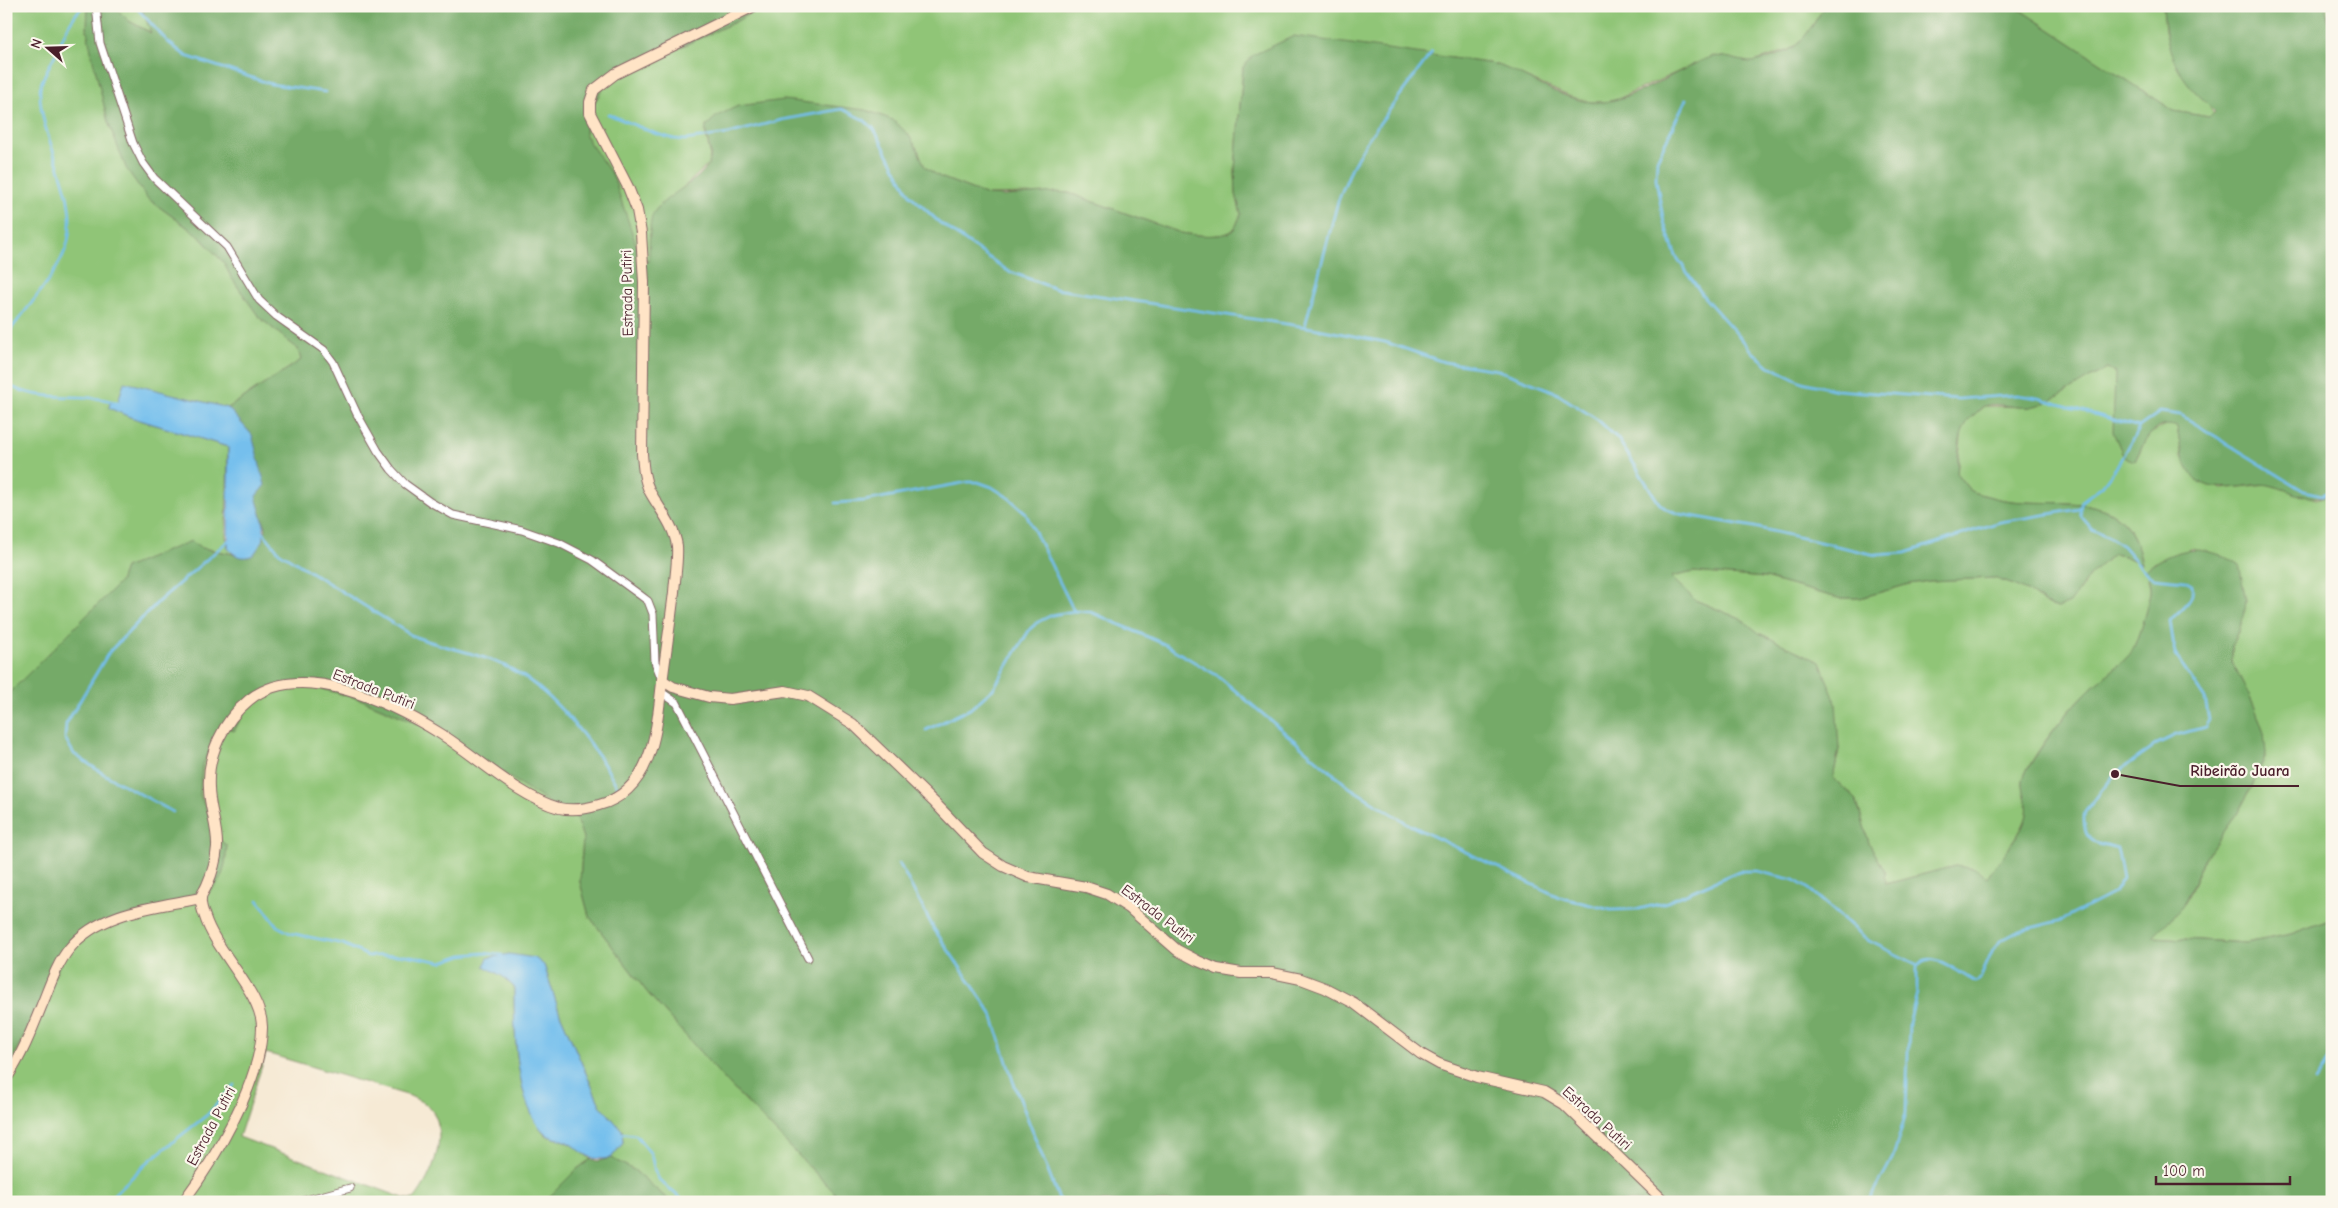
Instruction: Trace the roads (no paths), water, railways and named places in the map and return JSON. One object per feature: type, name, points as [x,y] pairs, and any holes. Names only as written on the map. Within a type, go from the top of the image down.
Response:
[{"type":"street","points":[[96,6],[100,43],[133,142],[143,163],[154,178],[227,247],[259,300],[276,316],[324,350],[333,362],[357,414],[378,451],[391,469],[405,484],[430,502],[453,515],[522,530],[560,543],[592,560],[648,601],[653,614],[655,662],[662,680]]},
{"type":"street","name":"Estrada Putiri","points":[[183,1202],[197,1184],[233,1122],[250,1084],[263,1026],[260,1011],[211,933],[204,915],[201,898],[215,864],[217,846],[208,787],[210,768],[223,730],[234,714],[257,694],[277,686],[302,682],[352,693],[386,706],[426,726],[540,799],[559,808],[574,810],[604,804],[628,789],[638,779],[651,754],[656,734],[676,568],[676,542],[667,518],[648,489],[644,474],[642,454],[644,282],[641,233],[637,210],[628,187],[590,113],[590,102],[594,90],[615,74],[754,6]]},
{"type":"street","name":"Estrada Putiri","points":[[662,680],[679,690],[709,697],[730,699],[785,691],[808,696],[852,724],[936,802],[983,853],[1003,866],[1028,877],[1086,887],[1107,894],[1129,908],[1177,950],[1217,969],[1241,973],[1272,973],[1301,979],[1325,988],[1354,1003],[1421,1054],[1439,1064],[1477,1077],[1544,1092],[1564,1104],[1665,1202]]},
{"type":"street","points":[[661,692],[677,703],[808,958]]},
{"type":"street","points":[[6,1079],[26,1042],[61,963],[75,942],[110,919],[201,898]]},
{"type":"street","points":[[299,1202],[350,1188]]},
{"type":"water","points":[[124,382],[228,408],[252,435],[265,485],[256,496],[263,520],[264,533],[259,547],[253,555],[239,556],[228,548],[228,447],[130,417],[109,408],[110,402],[118,402]]},
{"type":"water","points":[[509,954],[535,958],[544,965],[560,1014],[600,1105],[622,1130],[623,1143],[611,1158],[592,1158],[565,1141],[548,1136],[536,1122],[528,1106],[518,1065],[514,987],[502,976],[484,966],[488,958]]},
{"type":"waterway","points":[[6,336],[58,265],[68,241],[70,222],[68,203],[64,183],[45,126],[41,108],[40,89],[44,75],[68,27],[74,16],[83,6]]},
{"type":"waterway","points":[[135,6],[168,42],[186,56],[271,84],[325,92]]},
{"type":"waterway","points":[[1305,326],[1338,201],[1352,167],[1368,139],[1432,52]]},
{"type":"waterway","points":[[1686,99],[1657,160],[1656,179],[1664,223],[1676,256],[1704,297],[1754,353],[1769,366],[1802,382],[1837,390],[1958,399],[2017,395],[2038,398],[2139,427]]},
{"type":"waterway","points":[[608,114],[654,133],[685,140],[728,134],[781,120],[842,109],[864,120],[874,129],[910,195],[940,223],[1008,271],[1056,289],[1313,328],[1385,342],[1444,362],[1498,370],[1553,391],[1598,420],[1618,439],[1659,503],[1666,509],[1680,514],[1754,527],[1876,555],[1905,553],[2000,522],[2080,509]]},
{"type":"waterway","points":[[2332,256],[2332,276]]},
{"type":"waterway","points":[[6,384],[33,394],[91,398],[119,403]]},
{"type":"waterway","points":[[1869,1202],[1893,1157],[1906,1113],[1909,1023],[1917,993],[1917,967],[1923,961],[1930,959],[1938,961],[1976,982],[1980,979],[1993,950],[2000,941],[2019,931],[2062,920],[2114,893],[2123,878],[2117,848],[2089,838],[2084,824],[2085,812],[2115,774],[2157,744],[2176,735],[2205,727],[2209,720],[2205,699],[2175,654],[2170,621],[2189,601],[2193,591],[2192,585],[2185,581],[2154,578],[2148,575],[2123,546],[2092,529],[2081,516],[2082,501],[2102,486],[2121,461],[2139,427],[2160,412],[2181,415],[2304,491],[2322,495],[2332,491]]},
{"type":"waterway","points":[[835,503],[864,501],[968,482],[978,482],[992,487],[1025,512],[1074,611]]},
{"type":"waterway","points":[[263,532],[279,552],[411,635],[494,661],[522,676],[539,688],[585,737],[620,791]]},
{"type":"waterway","points":[[173,812],[102,773],[74,754],[65,738],[66,724],[109,652],[159,601],[229,540]]},
{"type":"waterway","points":[[926,730],[970,709],[993,689],[1030,629],[1038,622],[1052,615],[1074,611],[1091,612],[1164,644],[1218,676],[1349,787],[1410,825],[1559,897],[1611,910],[1639,909],[1667,902],[1739,871],[1757,871],[1794,880],[1809,889],[1869,941],[1918,965]]},
{"type":"waterway","points":[[899,863],[934,929],[992,1014],[1013,1081],[1060,1202]]},
{"type":"waterway","points":[[258,900],[277,926],[290,933],[343,944],[368,956],[405,955],[442,962],[462,955],[483,953],[502,955]]},
{"type":"waterway","points":[[2315,1081],[2332,1055]]},
{"type":"waterway","points":[[106,1202],[150,1160],[207,1115],[234,1085]]},
{"type":"waterway","points":[[620,1133],[636,1135],[651,1154],[655,1172],[660,1181],[685,1202]]},
{"type":"place","name":"Ribeirão Juara","points":[[2115,774]]}]
